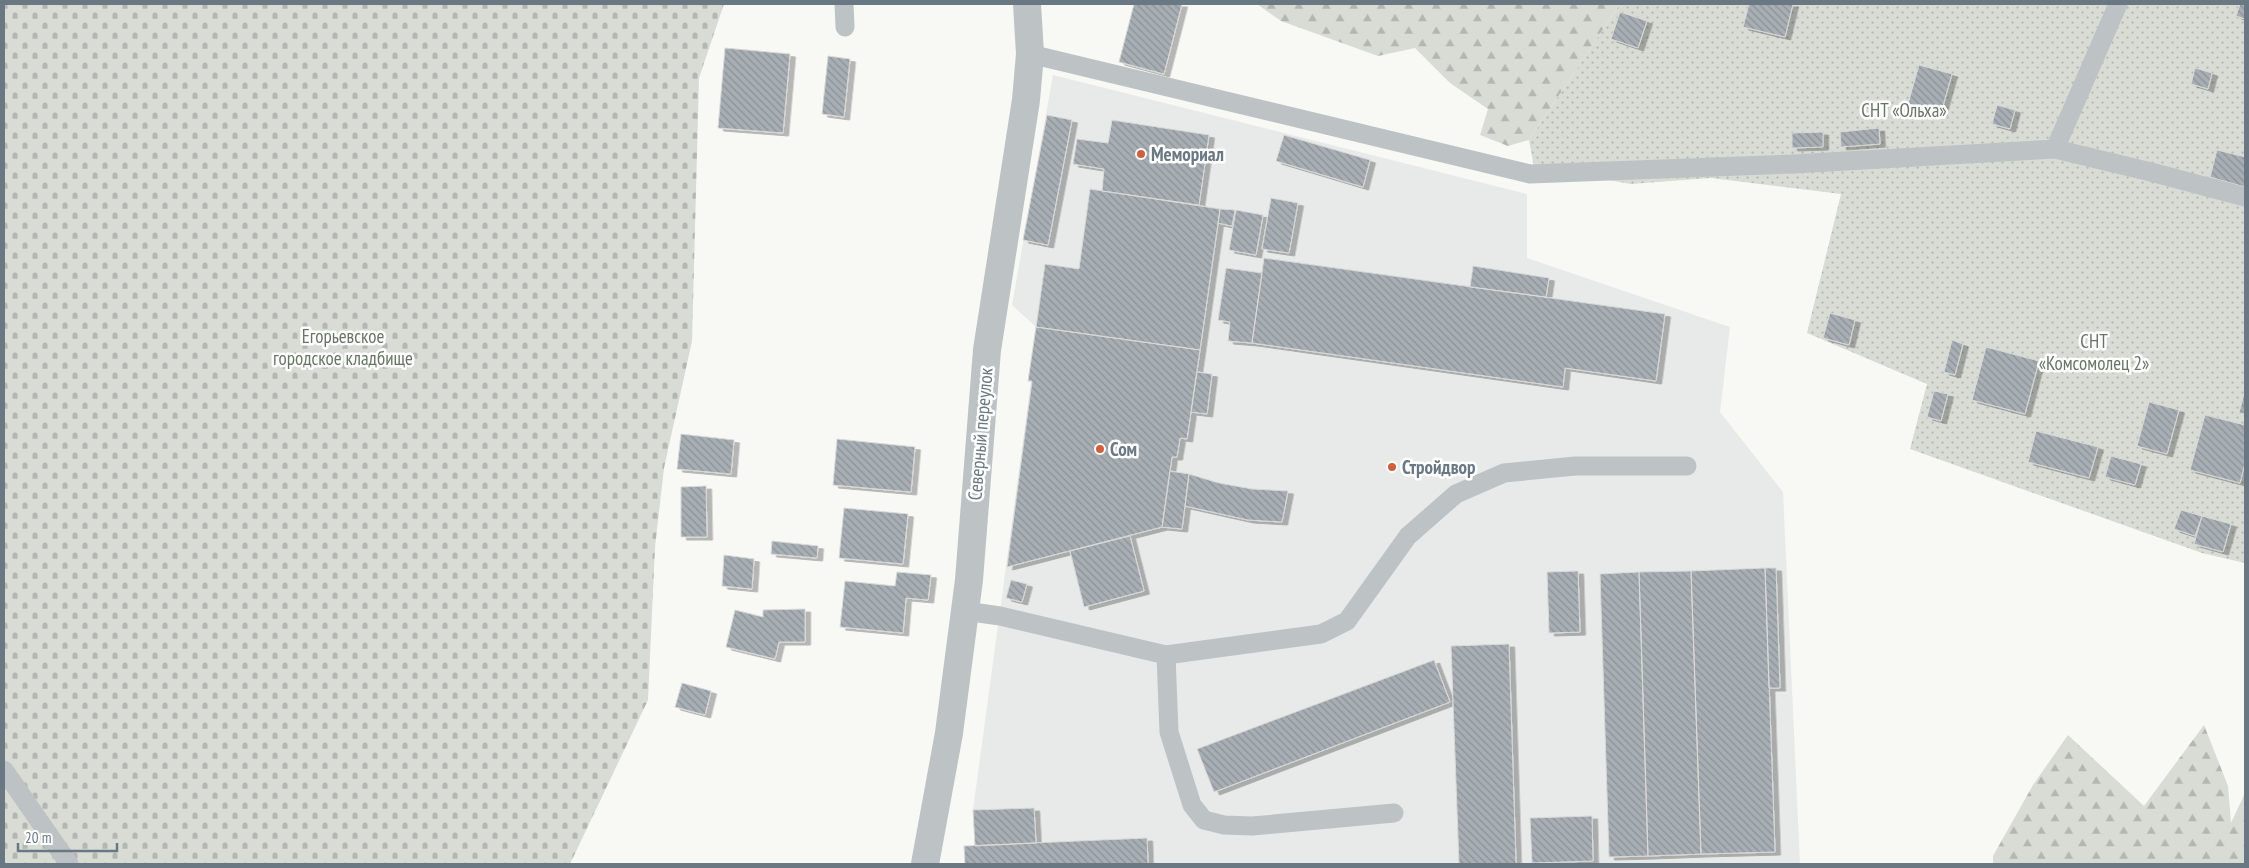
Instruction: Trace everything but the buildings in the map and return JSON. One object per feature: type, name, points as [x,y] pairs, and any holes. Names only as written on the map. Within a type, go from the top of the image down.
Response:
[{"type":"street","name":"Северный переулок","points":[[925,864],[949,734],[969,580],[987,350],[1026,100],[1030,54],[1026,4]]},
{"type":"lane","points":[[844,4],[845,27]]},
{"type":"lane","points":[[2055,149],[2118,4]]},
{"type":"lane","points":[[1030,54],[1530,174],[1794,164],[2055,149],[2245,197]]},
{"type":"lane","points":[[965,611],[1000,616],[1166,655],[1321,634],[1347,621],[1408,536],[1456,494],[1504,474],[1575,466],[1687,466]]},
{"type":"lane","points":[[1166,655],[1168,732],[1192,805],[1204,820],[1224,826],[1252,826],[1394,813]]},
{"type":"lane","points":[[4,770],[70,864]]},
{"type":"shaded area","name":"Стройдвор","points":[[1053,75],[1527,194],[1527,258],[1730,327],[1720,412],[1783,492],[1800,864],[965,864],[964,846],[975,846],[973,810],[1031,382],[1028,381],[1036,327],[1012,305]]},
{"type":"green space","name":"Егорьевское городское кладбище","points":[[4,4],[724,4],[699,78],[692,341],[664,468],[655,547],[648,700],[570,864],[4,864]]},
{"type":"green space","points":[[1257,4],[1620,4],[1529,140],[1508,146],[1480,135],[1488,109],[1450,83],[1415,48],[1378,56],[1281,21]]},
{"type":"green space","points":[[1620,4],[2245,4],[2245,563],[2202,553],[1910,449],[1927,384],[1807,333],[1841,194],[1711,178],[1631,184],[1534,167],[1529,140]]},
{"type":"green space","points":[[2204,725],[2228,786],[2231,823],[2245,793],[2245,864],[1993,864],[1993,856],[2033,785],[2068,735],[2144,806]]},
{"type":"place","name":"Мемориал","points":[[1141,154]]},
{"type":"place","name":"Сом","points":[[1100,449]]},
{"type":"place","name":"Стройдвор","points":[[1392,467]]},
{"type":"park label","name":"СНТ «Ольха»","points":[[1904,110]]},
{"type":"park label","name":"СНТ «Комсомолец 2»","points":[[2094,352]]}]
